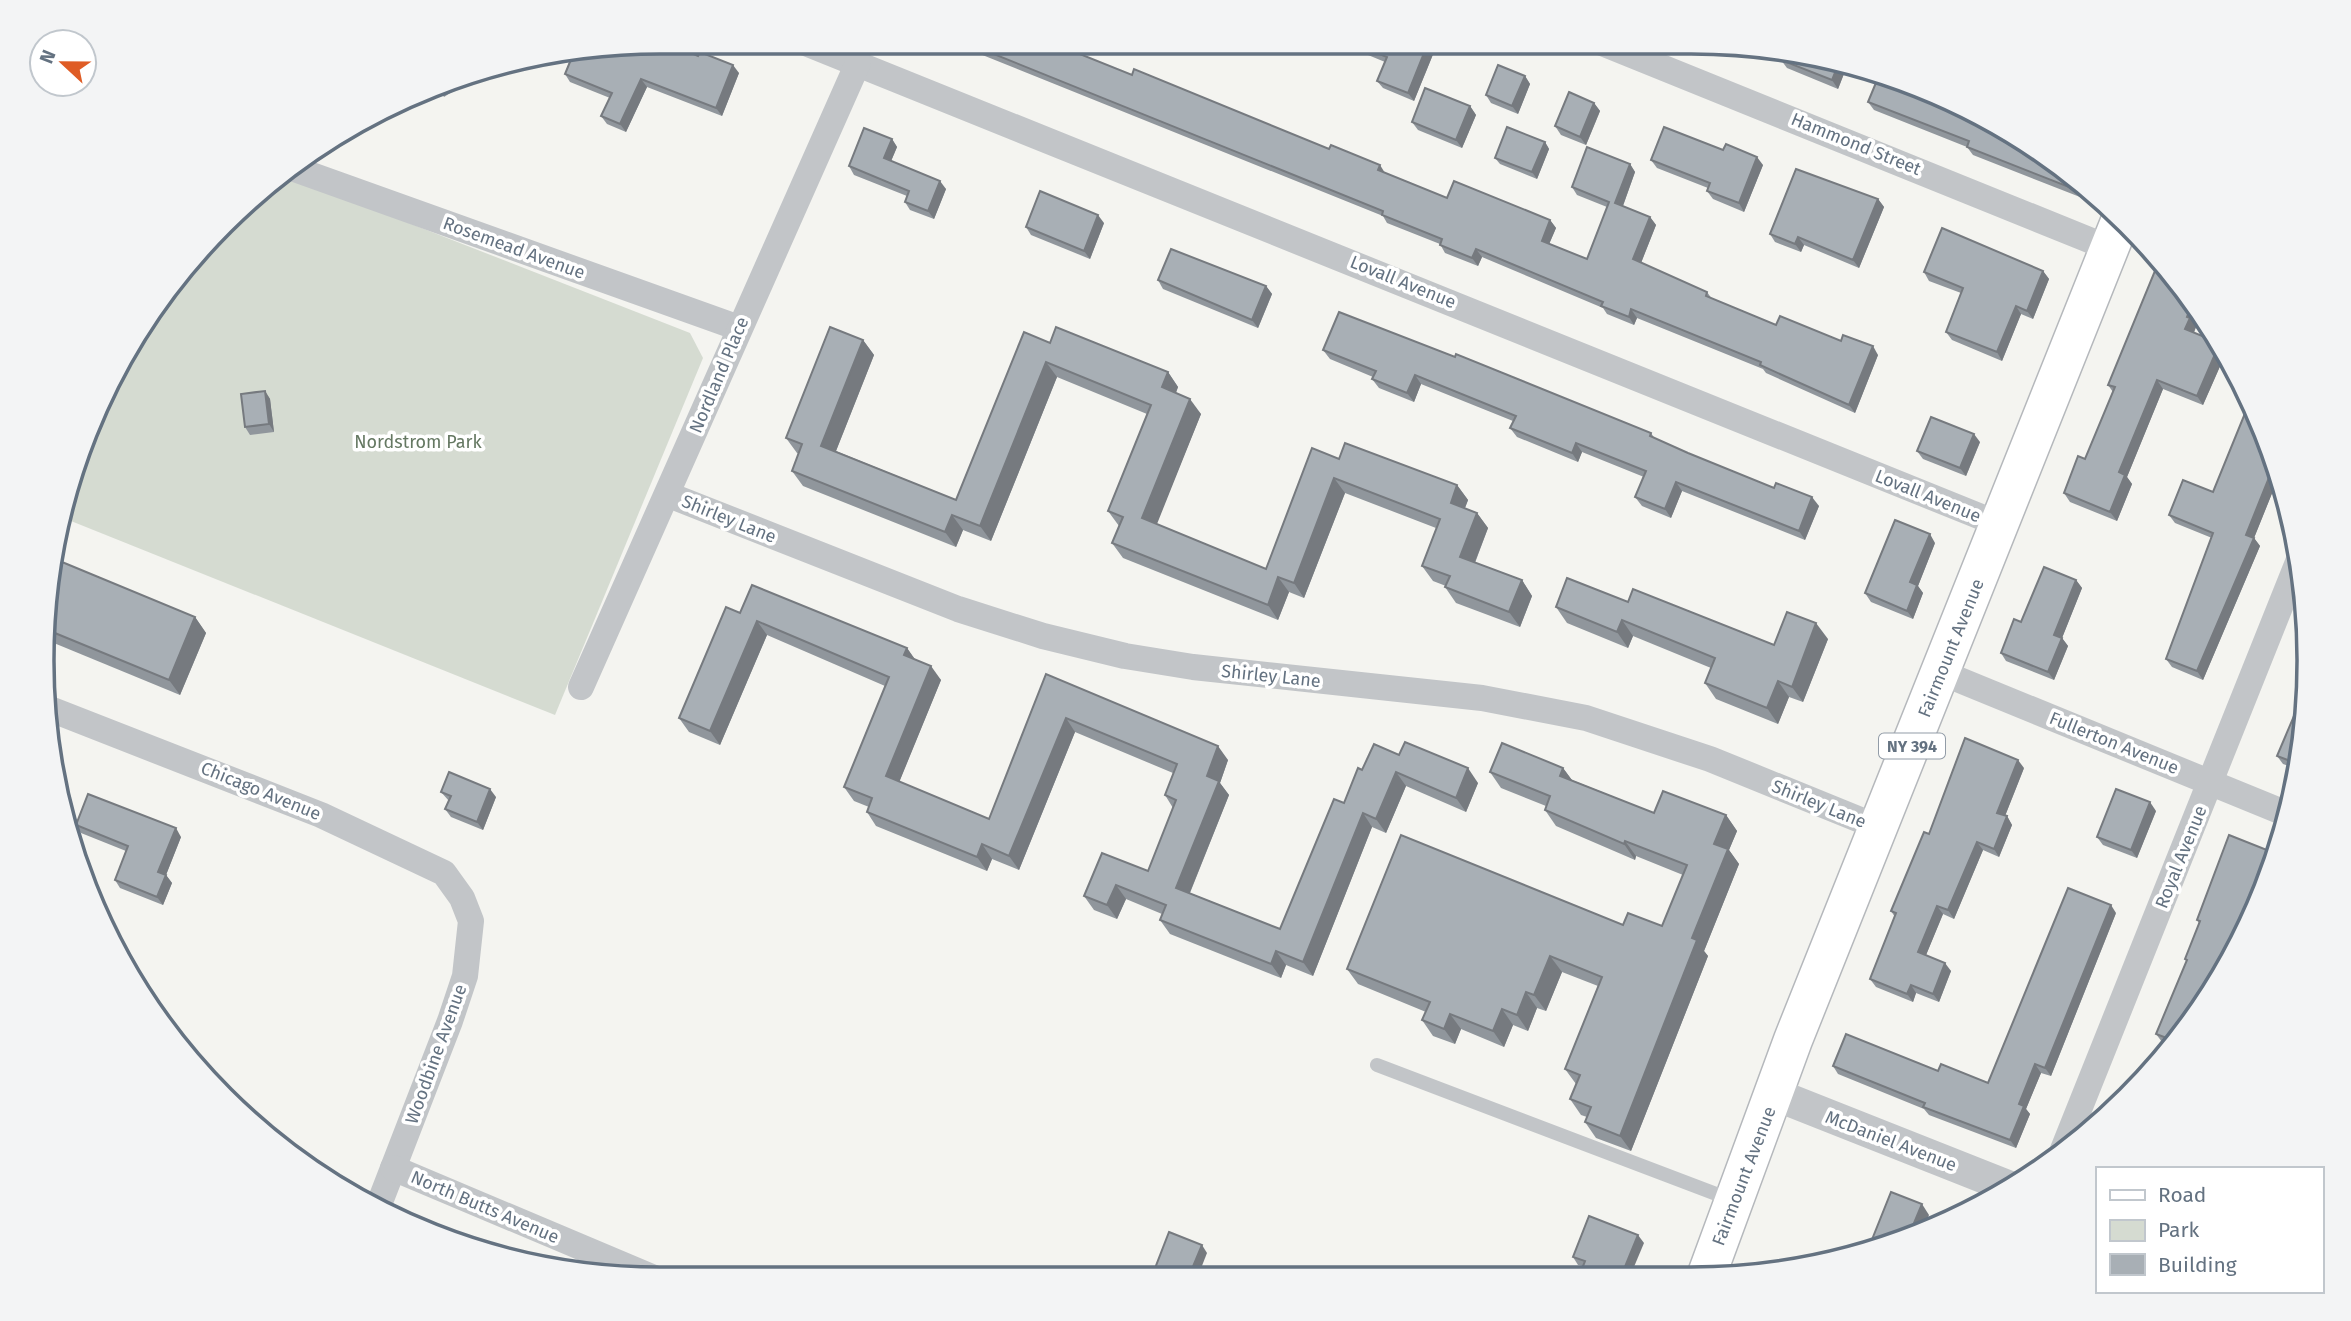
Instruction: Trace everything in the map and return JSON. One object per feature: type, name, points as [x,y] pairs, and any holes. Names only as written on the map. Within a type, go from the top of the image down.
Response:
[{"type":"main road","name":"Fairmount Avenue","points":[[1710,1266],[1774,1094],[2115,233]]},
{"type":"street","name":"Lovall Avenue","points":[[833,54],[2001,525]]},
{"type":"street","name":"Hammond Street","points":[[1632,54],[2115,233]]},
{"type":"street","name":"Nordland Place","points":[[581,687],[669,495],[739,328],[858,64]]},
{"type":"street","name":"Rosemead Avenue","points":[[302,172],[739,328]]},
{"type":"street","name":"Shirley Lane","points":[[669,495],[958,610],[1043,636],[1125,656],[1193,667],[1482,698],[1586,718],[1710,759],[1880,828]]},
{"type":"street","name":"Royal Avenue","points":[[2070,1133],[2292,578]]},
{"type":"street","name":"Fullerton Avenue","points":[[1940,672],[2278,810]]},
{"type":"street","name":"Chicago Avenue","points":[[57,711],[321,815],[444,873],[461,898]]},
{"type":"street","name":"Woodbine Avenue","points":[[381,1198],[465,976],[471,921],[461,898]]},
{"type":"street","name":"McDaniel Avenue","points":[[1774,1094],[1998,1183]]},
{"type":"street","name":"North Butts Avenue","points":[[393,1168],[623,1265]]},
{"type":"lane","points":[[1377,1065],[1735,1201]]},
{"type":"green space","name":"Nordstrom Park","points":[[294,178],[690,333],[703,358],[555,715],[71,521],[100,428],[135,357],[156,324],[180,291],[232,232]]},
{"type":"building","points":[[705,54],[733,65],[716,108],[641,79],[620,124],[601,116],[612,93],[565,74],[570,61],[621,56]]},
{"type":"building","points":[[994,54],[1080,54],[1132,75],[1134,69],[1329,149],[1331,145],[1380,165],[1378,170],[1447,198],[1454,181],[1550,220],[1542,241],[1587,259],[1609,202],[1572,187],[1587,147],[1630,164],[1615,203],[1650,217],[1633,259],[1707,292],[1706,296],[1776,325],[1780,316],[1841,341],[1843,335],[1873,346],[1849,405],[1760,365],[1761,362],[1631,309],[1629,317],[1601,306],[1603,302],[1476,249],[1472,258],[1440,245],[1442,239],[1382,215],[1383,211]]},
{"type":"building","points":[[1380,54],[1424,54],[1408,93],[1377,81],[1387,57]]},
{"type":"building","points":[[1786,62],[1835,72],[1832,80]]},
{"type":"building","points":[[1498,65],[1525,76],[1512,106],[1486,95]]},
{"type":"building","points":[[1876,83],[1923,100],[1994,135],[2068,187],[1967,147],[1969,141],[1868,102]]},
{"type":"building","points":[[1425,88],[1470,106],[1456,140],[1412,122]]},
{"type":"building","points":[[1569,92],[1594,103],[1580,137],[1555,126]]},
{"type":"building","points":[[1507,127],[1545,142],[1532,172],[1495,158]]},
{"type":"building","points":[[1664,127],[1723,150],[1726,144],[1757,157],[1739,203],[1707,191],[1710,183],[1651,160]]},
{"type":"building","points":[[864,128],[892,139],[884,158],[940,181],[928,211],[905,202],[909,191],[849,166]]},
{"type":"building","points":[[1796,169],[1878,199],[1853,260],[1798,237],[1795,244],[1770,234]]},
{"type":"building","points":[[1040,191],[1098,215],[1084,251],[1026,227]]},
{"type":"building","points":[[1942,228],[2043,271],[2027,311],[2016,306],[1997,352],[1946,332],[1963,288],[1924,272]]},
{"type":"building","points":[[1171,249],[1266,286],[1252,320],[1158,280]]},
{"type":"building","points":[[2155,271],[2190,318],[2185,329],[2203,336],[2215,355],[2197,396],[2157,380],[2119,472],[2125,475],[2110,512],[2064,493],[2078,456],[2085,459],[2115,387],[2108,385]]},
{"type":"building","points":[[1339,312],[1455,357],[1456,354],[1651,433],[1650,436],[1688,453],[1774,488],[1776,483],[1812,497],[1799,531],[1676,482],[1665,509],[1635,497],[1646,471],[1576,443],[1572,453],[1510,428],[1516,416],[1415,375],[1407,393],[1372,379],[1376,371],[1323,350]]},
{"type":"building","points":[[830,327],[863,340],[821,446],[956,500],[1024,332],[1050,343],[1056,327],[1168,372],[1162,387],[1190,399],[1142,518],[1266,569],[1312,448],[1339,459],[1345,443],[1457,485],[1451,503],[1477,513],[1460,557],[1522,580],[1509,612],[1445,587],[1450,576],[1422,566],[1440,519],[1334,478],[1294,583],[1278,577],[1268,605],[1112,543],[1123,517],[1108,511],[1151,405],[1046,362],[980,526],[952,515],[945,532],[792,471],[802,444],[786,438]]},
{"type":"building","points":[[265,391],[269,424],[245,427],[241,394]]},
{"type":"building","points":[[2245,414],[2269,478],[2246,535],[2254,538],[2197,671],[2166,659],[2213,533],[2169,515],[2183,480],[2213,492]]},
{"type":"building","points":[[1931,417],[1974,434],[1960,468],[1917,451]]},
{"type":"building","points":[[1895,520],[1930,534],[1910,582],[1917,585],[1907,611],[1865,593]]},
{"type":"building","points":[[62,562],[195,617],[169,680],[55,633]]},
{"type":"building","points":[[2044,567],[2076,580],[2054,635],[2062,638],[2048,672],[2001,653],[2014,619],[2021,622]]},
{"type":"building","points":[[1567,578],[1628,602],[1633,589],[1774,645],[1787,612],[1816,623],[1792,687],[1778,681],[1767,708],[1705,683],[1715,658],[1622,620],[1617,632],[1556,607]]},
{"type":"building","points":[[752,585],[907,648],[904,655],[931,666],[886,776],[989,819],[1046,674],[1218,746],[1207,776],[1219,781],[1176,888],[1280,929],[1334,799],[1344,803],[1358,768],[1362,770],[1374,744],[1399,755],[1405,742],[1468,768],[1456,798],[1396,772],[1376,819],[1363,813],[1303,962],[1276,951],[1271,964],[1160,920],[1166,905],[1116,885],[1107,905],[1084,896],[1102,853],[1148,871],[1176,800],[1165,795],[1177,764],[1066,718],[1009,856],[982,844],[977,857],[867,812],[872,798],[844,787],[889,677],[757,621],[710,731],[679,718],[726,607],[740,613]]},
{"type":"building","points":[[2294,716],[2288,760],[2277,756]]},
{"type":"building","points":[[1965,738],[2018,760],[1997,813],[2007,816],[1994,849],[1977,842],[1948,910],[1937,906],[1918,952],[1945,963],[1933,994],[1911,985],[1907,994],[1870,979],[1896,913],[1891,911],[1924,832],[1929,834]]},
{"type":"building","points":[[1502,743],[1563,768],[1560,776],[1654,813],[1663,791],[1726,815],[1714,844],[1728,849],[1692,938],[1697,940],[1620,1136],[1585,1122],[1591,1107],[1570,1099],[1580,1075],[1565,1069],[1602,977],[1550,956],[1534,995],[1526,992],[1517,1015],[1502,1009],[1493,1031],[1450,1014],[1444,1029],[1422,1020],[1430,1002],[1347,969],[1401,835],[1623,925],[1628,913],[1662,926],[1687,865],[1625,841],[1624,844],[1545,810],[1550,796],[1490,772]]},
{"type":"building","points":[[449,772],[490,789],[477,822],[445,809],[451,796],[441,792]]},
{"type":"building","points":[[2116,789],[2150,802],[2131,850],[2097,837]]},
{"type":"building","points":[[88,794],[176,828],[158,872],[166,875],[157,897],[115,880],[128,846],[77,823]]},
{"type":"building","points":[[2229,835],[2266,850],[2251,893],[2216,964],[2165,1037],[2156,1034],[2187,960],[2185,959],[2200,921],[2197,920]]},
{"type":"building","points":[[2068,888],[2111,905],[2045,1068],[2035,1064],[2019,1104],[2024,1106],[2010,1140],[1923,1107],[1925,1103],[1833,1066],[1846,1034],[1938,1071],[1941,1064],[1988,1083]]},
{"type":"building","points":[[1891,1192],[1922,1204],[1913,1225],[1872,1239]]},
{"type":"building","points":[[1589,1216],[1638,1235],[1625,1267],[1583,1267],[1585,1261],[1573,1257]]},
{"type":"building","points":[[1169,1232],[1202,1245],[1193,1267],[1155,1267]]}]
